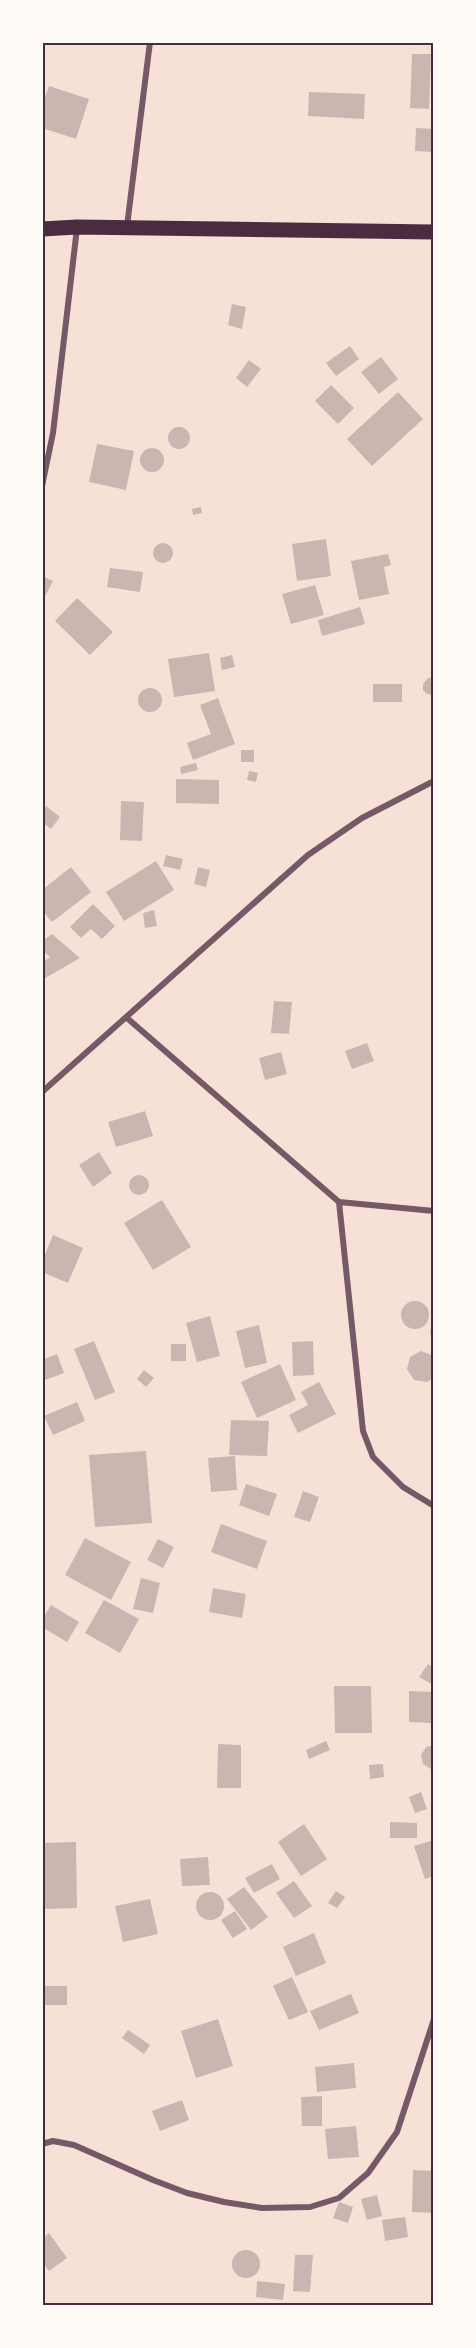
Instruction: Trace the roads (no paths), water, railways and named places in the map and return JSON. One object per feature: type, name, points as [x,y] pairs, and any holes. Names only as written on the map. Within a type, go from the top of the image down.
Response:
[{"type":"main road","points":[[42,229],[77,227],[434,232]]},
{"type":"street","points":[[127,228],[150,42]]},
{"type":"street","points":[[42,486],[53,433],[77,227]]},
{"type":"street","points":[[42,1092],[308,855],[362,818],[434,781]]},
{"type":"street","points":[[127,1018],[339,1202],[434,1211]]},
{"type":"street","points":[[339,1202],[363,1431],[373,1457],[403,1487],[434,1506]]},
{"type":"street","points":[[42,2144],[53,2140],[74,2145],[187,2193],[224,2202],[262,2208],[310,2207],[339,2198],[368,2173],[397,2132],[434,2019]]}]
